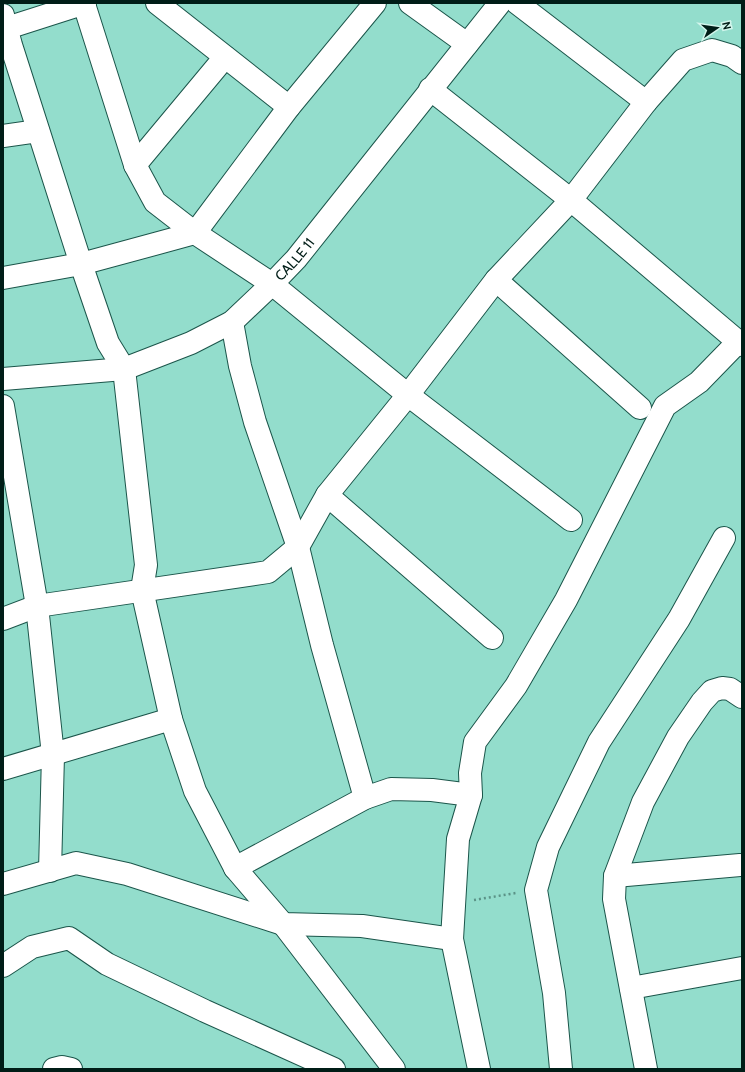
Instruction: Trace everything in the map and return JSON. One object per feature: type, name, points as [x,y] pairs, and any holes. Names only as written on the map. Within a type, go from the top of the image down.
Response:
[{"type":"street","points":[[394,1069],[283,924],[235,868],[195,791],[171,719],[142,590],[146,565],[124,369],[108,343],[6,34],[85,3],[135,165],[155,202],[195,233],[272,284],[408,395],[572,520]]},
{"type":"street","points":[[157,3],[290,107]]},
{"type":"street","points":[[3,278],[81,264],[195,233],[290,107],[375,3]]},
{"type":"street","points":[[410,3],[466,44]]},
{"type":"street","name":"CALLE 11","points":[[3,379],[124,369],[191,343],[232,322],[296,259],[500,3]]},
{"type":"street","points":[[517,3],[646,102]]},
{"type":"street","points":[[3,619],[37,606],[268,572],[298,547],[327,495],[408,395],[496,280],[571,200],[646,102],[683,60],[712,50],[732,56],[742,63]]},
{"type":"street","points":[[135,165],[225,57]]},
{"type":"street","points":[[430,90],[571,200],[740,344],[699,382],[665,406],[566,600],[516,686],[475,742],[470,773],[471,795],[458,839],[452,939],[479,1069]]},
{"type":"street","points":[[3,136],[38,131]]},
{"type":"street","points":[[496,280],[640,408]]},
{"type":"street","points":[[232,322],[240,366],[255,422],[298,547],[322,645],[365,798]]},
{"type":"street","points":[[3,406],[37,606],[53,755],[50,871]]},
{"type":"street","points":[[327,495],[492,638]]},
{"type":"street","points":[[561,1069],[554,993],[536,890],[548,847],[599,742],[679,619],[724,538]]},
{"type":"street","points":[[646,1069],[614,899],[615,876],[643,802],[678,737],[702,702],[712,691],[722,688],[730,689],[742,696]]},
{"type":"street","points":[[3,769],[171,719]]},
{"type":"street","points":[[235,868],[365,798],[391,789],[432,790],[471,795]]},
{"type":"street","points":[[3,884],[76,863],[127,874],[283,924],[362,926],[452,939]]},
{"type":"street","points":[[615,876],[740,865]]},
{"type":"street","points":[[3,966],[32,948],[69,938],[107,964],[205,1011],[334,1069]]},
{"type":"street","points":[[631,988],[742,968]]},
{"type":"path","points":[[454,903],[536,890]]}]
